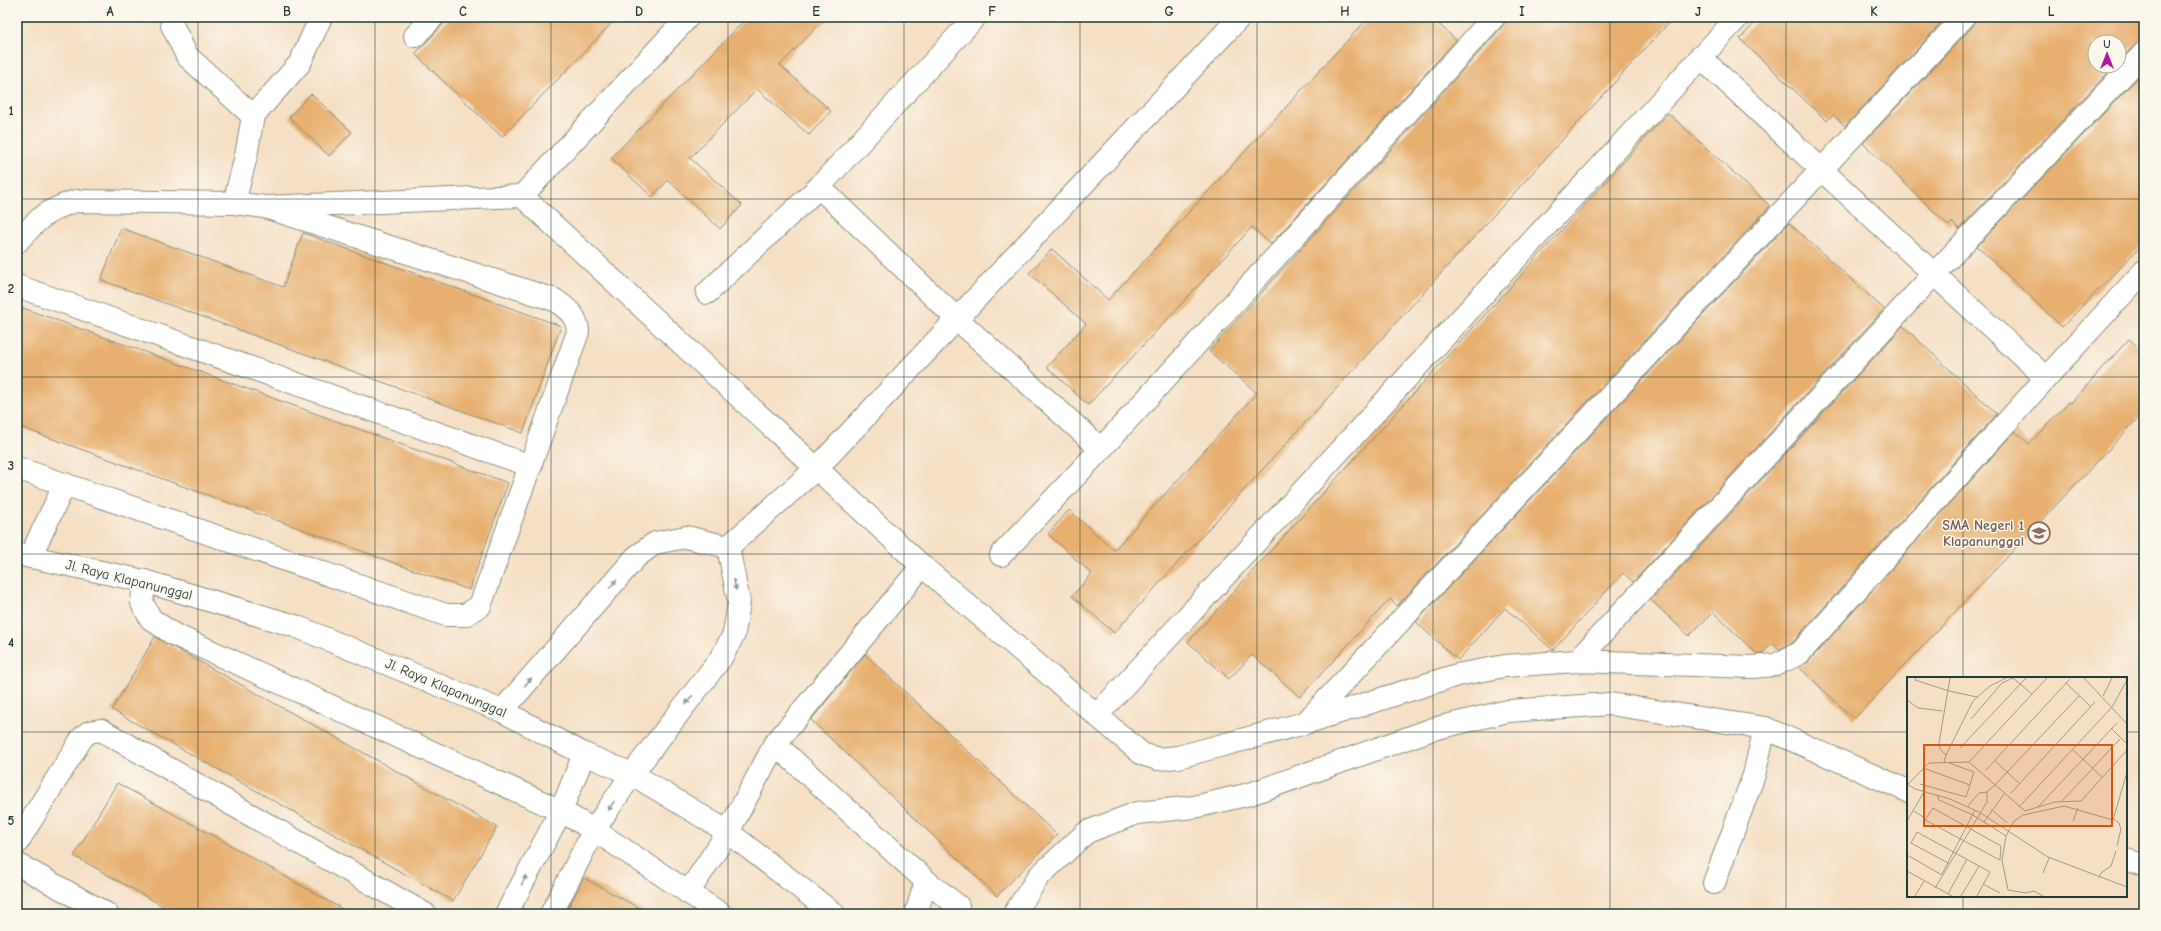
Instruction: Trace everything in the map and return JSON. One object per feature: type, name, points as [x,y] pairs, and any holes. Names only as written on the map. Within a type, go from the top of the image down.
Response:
[{"type":"street","points":[[172,17],[172,25],[187,56],[253,116]]},
{"type":"street","points":[[234,203],[246,156],[253,116],[300,63],[321,17]]},
{"type":"street","points":[[415,36],[433,17]]},
{"type":"street","points":[[17,242],[40,217],[56,207],[76,201],[234,203],[266,207],[522,196],[688,17]]},
{"type":"street","points":[[708,293],[819,188],[975,17]]},
{"type":"street","points":[[728,547],[817,468],[1240,17]]},
{"type":"street","points":[[1001,555],[1101,449],[1494,17]]},
{"type":"street","points":[[1097,715],[1738,17]]},
{"type":"street","points":[[1305,723],[1822,171],[1964,17]]},
{"type":"street","points":[[1577,661],[1934,274],[2144,53]]},
{"type":"street","points":[[1700,57],[2046,378]]},
{"type":"street","points":[[819,188],[957,319],[1101,449]]},
{"type":"street","points":[[522,196],[922,566],[1142,754],[1158,759],[1178,757],[1305,723],[1457,675],[1505,666],[1577,661],[1752,667],[1775,665],[1800,653],[2046,378],[2144,272]]},
{"type":"street","points":[[17,468],[446,615],[465,615],[480,606],[578,332],[577,322],[573,313],[555,300],[266,207]]},
{"type":"street","points":[[17,286],[531,466]]},
{"type":"street","points":[[24,556],[65,484]]},
{"type":"street","points":[[502,711],[636,557],[655,543],[686,537],[728,547]]},
{"type":"street","points":[[551,914],[594,830],[632,774],[722,658],[734,634],[739,602],[728,547]]},
{"type":"street","name":"Jl. Raya Klapanunggal","points":[[24,556],[144,581],[295,626],[502,711],[584,754],[632,774],[728,832],[834,914]]},
{"type":"street","points":[[688,893],[728,832],[775,744],[922,566]]},
{"type":"street","points":[[144,581],[142,603],[151,619],[173,634],[561,811],[594,830],[721,914]]},
{"type":"street","points":[[1014,914],[1039,876],[1087,832],[1137,813],[1194,807],[1250,794],[1441,728],[1508,711],[1610,704],[1765,728],[1907,791]]},
{"type":"street","points":[[1714,883],[1754,775],[1765,728]]},
{"type":"street","points":[[17,843],[82,738],[89,732],[101,730],[425,914]]},
{"type":"street","points":[[775,744],[926,880],[958,906]]},
{"type":"street","points":[[506,914],[561,811],[584,754]]},
{"type":"street","points":[[2127,860],[2144,865]]},
{"type":"street","points":[[17,864],[107,914]]},
{"type":"street","points":[[916,914],[926,880]]},
{"type":"building","points":[[450,17],[618,17],[502,137],[415,54]]},
{"type":"building","points":[[748,17],[827,17],[780,65],[831,111],[809,135],[757,89],[690,158],[742,205],[720,229],[668,180],[652,197],[611,158]]},
{"type":"building","points":[[1369,17],[1431,17],[1456,40],[1271,244],[1252,227],[1088,405],[1047,367],[1086,324],[1029,273],[1052,249],[1108,300]]},
{"type":"building","points":[[1511,17],[1674,17],[1114,633],[1072,596],[1092,574],[1048,534],[1069,510],[1114,550],[1257,393],[1209,351]]},
{"type":"building","points":[[1760,17],[1947,17],[1845,126],[1833,115],[1827,121],[1740,39]]},
{"type":"building","points":[[1976,17],[2144,17],[2144,41],[2135,44],[2127,52],[2127,34],[2087,34],[2087,74],[2106,74],[1959,229],[1952,222],[1949,226],[1863,143],[1973,26]]},
{"type":"building","points":[[2144,71],[2144,243],[2062,327],[1977,246]]},
{"type":"building","points":[[311,94],[352,132],[329,156],[289,117]]},
{"type":"building","points":[[1668,113],[1770,206],[1397,606],[1390,599],[1300,697],[1252,655],[1229,679],[1188,642]]},
{"type":"building","points":[[1789,223],[1884,309],[1633,582],[1623,573],[1553,650],[1505,608],[1458,660],[1416,622]]},
{"type":"building","points":[[121,228],[283,287],[303,233],[561,326],[523,433],[101,280]]},
{"type":"building","points":[[23,308],[508,483],[469,590],[17,426],[17,324]]},
{"type":"building","points":[[1903,326],[1997,414],[1792,643],[1779,649],[1772,643],[1762,654],[1757,654],[1713,612],[1689,636],[1651,600]]},
{"type":"building","points":[[2129,339],[2144,352],[2144,412],[1854,719],[1799,667],[1809,661],[2015,431],[2029,444],[2069,402],[2071,403]]},
{"type":"building","points":[[155,637],[497,827],[453,901],[112,710]]},
{"type":"building","points":[[865,654],[1057,835],[997,896],[811,720]]},
{"type":"building","points":[[117,783],[351,914],[177,914],[74,856]]},
{"type":"building","points":[[584,878],[650,914],[565,914]]},
{"type":"place","name":"SMA Negeri 1 Klapanunggal","points":[[2039,533]]}]
